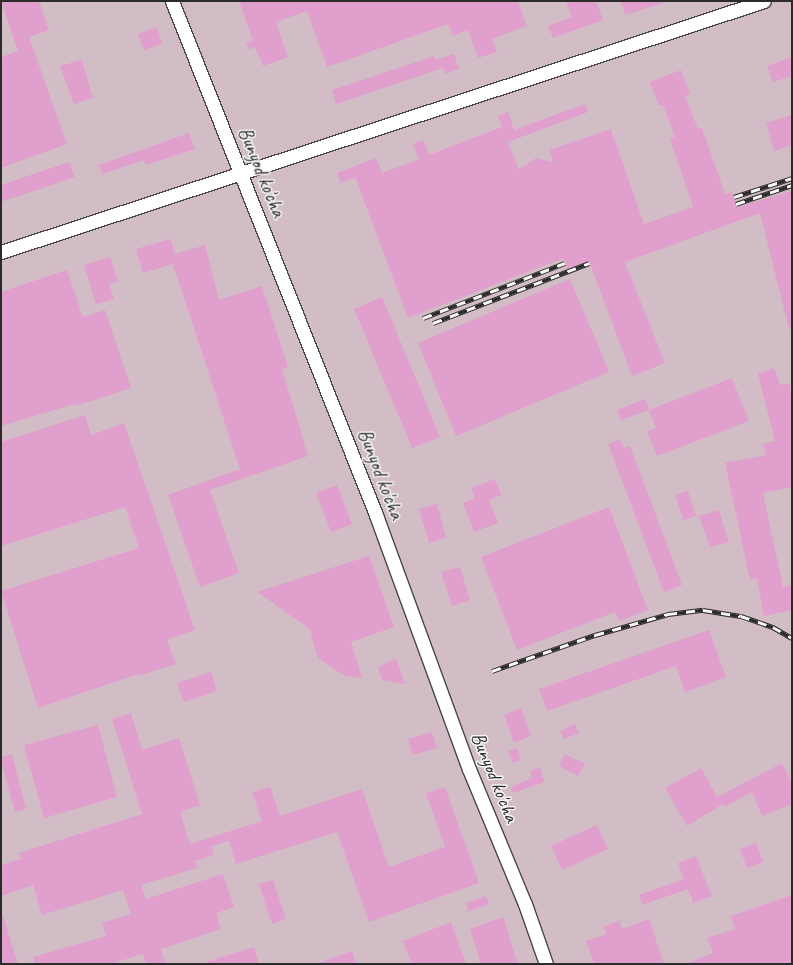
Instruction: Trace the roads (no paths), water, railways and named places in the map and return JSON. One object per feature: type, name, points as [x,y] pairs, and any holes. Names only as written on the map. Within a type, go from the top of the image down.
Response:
[{"type":"street","name":"Bunyod ko'cha","points":[[172,1],[376,515],[469,768],[525,904],[546,964]]},
{"type":"street","points":[[1,252],[764,1]]},
{"type":"railway","points":[[734,197],[792,178]]},
{"type":"railway","points":[[736,204],[792,185]]},
{"type":"railway","points":[[423,318],[565,263]]},
{"type":"railway","points":[[433,323],[589,263]]},
{"type":"railway","points":[[492,671],[595,635],[668,614],[703,610],[741,616],[773,627],[792,638]]}]
